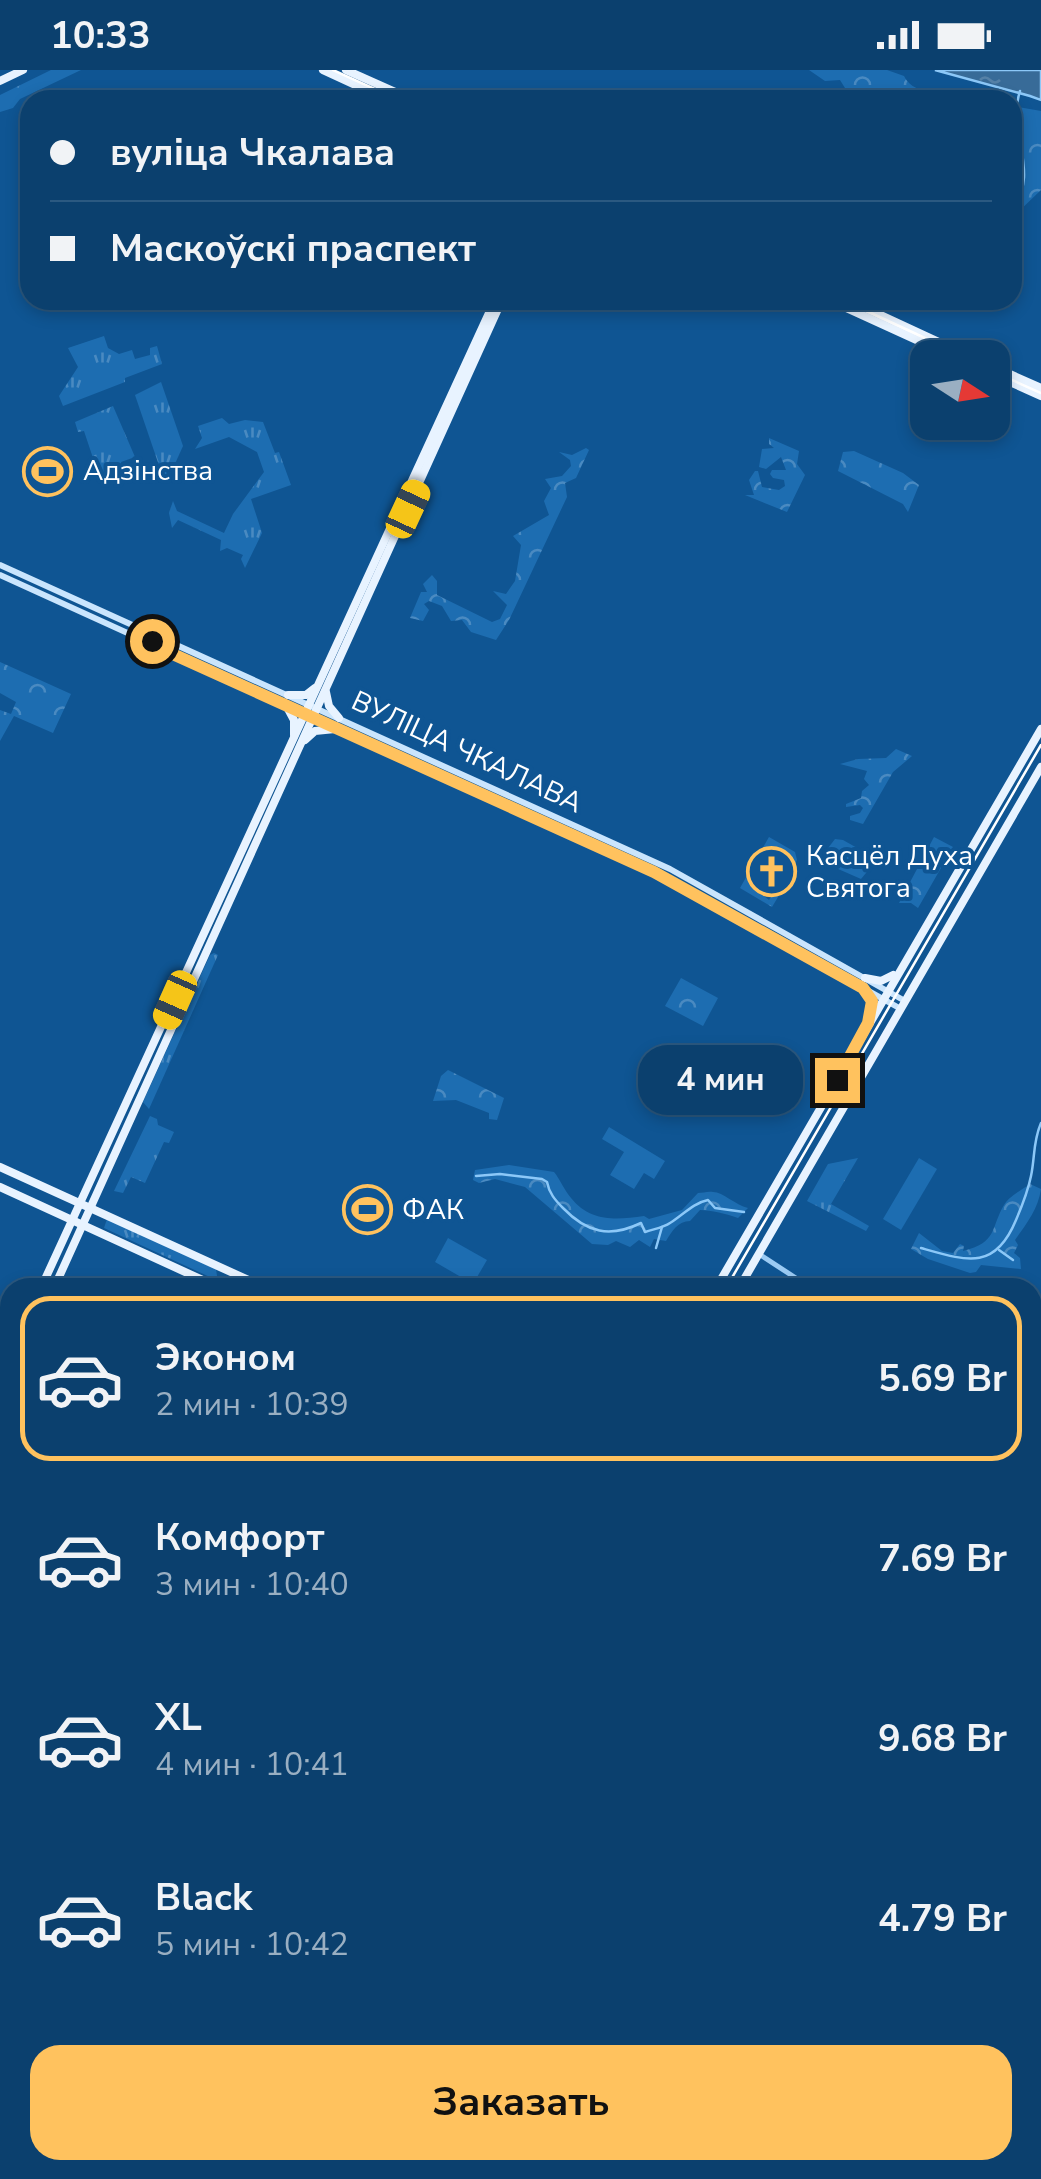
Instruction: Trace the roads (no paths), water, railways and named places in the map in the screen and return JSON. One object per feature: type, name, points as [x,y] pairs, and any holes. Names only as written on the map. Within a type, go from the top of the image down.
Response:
[{"type":"main road","points":[[0,81],[23,70]]},
{"type":"main road","points":[[323,70],[366,90]]},
{"type":"main road","points":[[346,70],[390,90]]},
{"type":"main road","points":[[45,1278],[314,707],[491,310]]},
{"type":"main road","points":[[288,695],[306,694],[322,687],[497,310]]},
{"type":"main road","points":[[851,310],[917,340]]},
{"type":"main road","points":[[870,310],[934,340]]},
{"type":"main road","points":[[1010,376],[1041,392]]},
{"type":"main road","points":[[1010,381],[1041,392]]},
{"type":"main road","name":"ВУЛІЦА ЧКАЛАВА","points":[[0,564],[155,646],[666,878],[864,982]]},
{"type":"main road","name":"ВУЛІЦА ЧКАЛАВА","points":[[0,575],[147,632],[670,869],[719,894],[903,1005]]},
{"type":"main road","points":[[143,640],[148,638],[147,632]]},
{"type":"main road","points":[[155,646],[153,640],[158,637]]},
{"type":"main road","points":[[322,687],[328,706],[339,718]]},
{"type":"main road","points":[[59,1278],[298,741],[287,707]]},
{"type":"main road","points":[[722,1278],[1041,728]]},
{"type":"main road","points":[[298,741],[315,732],[335,729]]},
{"type":"main road","points":[[359,739],[356,731],[363,729]]},
{"type":"main road","points":[[745,1278],[1041,767]]},
{"type":"main road","points":[[492,799],[498,797],[497,790]]},
{"type":"main road","points":[[505,805],[502,798],[509,796]]},
{"type":"main road","points":[[666,878],[672,876],[670,869]]},
{"type":"main road","points":[[956,873],[963,883],[974,883]]},
{"type":"main road","points":[[679,885],[676,880],[683,876]]},
{"type":"main road","points":[[949,886],[961,885],[966,895]]},
{"type":"main road","points":[[714,903],[721,901],[719,894]]},
{"type":"main road","points":[[728,911],[726,903],[732,902]]},
{"type":"main road","points":[[868,1023],[872,1001],[864,982],[885,980],[900,968]]},
{"type":"main road","points":[[809,1128],[826,1138]]},
{"type":"main road","points":[[0,1167],[245,1278]]},
{"type":"main road","points":[[65,1195],[77,1193],[87,1185]]},
{"type":"main road","points":[[0,1187],[199,1278]]},
{"type":"main road","points":[[99,1190],[100,1204],[107,1214]]},
{"type":"main road","points":[[56,1214],[64,1230],[63,1239]]},
{"type":"main road","points":[[74,1244],[85,1236],[98,1234]]},
{"type":"main road","points":[[216,1264],[218,1278]]},
{"type":"main road","points":[[224,1278],[234,1273]]},
{"type":"street","points":[[759,1254],[796,1278]]},
{"type":"water","points":[[935,70],[1041,70],[1041,100],[1022,94],[1022,90],[1008,90]]},
{"type":"waterway","points":[[1022,154],[1022,188]]},
{"type":"waterway","points":[[921,1248],[966,1258],[989,1255],[999,1248],[1027,1193],[1041,1123]]},
{"type":"waterway","points":[[476,1176],[500,1174],[542,1179],[572,1216],[599,1230],[619,1230],[641,1223],[645,1232],[667,1225],[708,1200],[715,1208],[744,1212]]},
{"type":"waterway","points":[[656,1248],[662,1227]]},
{"type":"waterway","points":[[999,1250],[1013,1260]]},
{"type":"tram line","points":[[333,70],[377,90]]},
{"type":"tram line","points":[[865,310],[929,340]]},
{"type":"tram line","points":[[1010,379],[1041,393]]},
{"type":"tram line","points":[[732,1278],[1041,745]]},
{"type":"place","name":"Адзінства","points":[[48,471]]},
{"type":"place","name":"Касцёл Духа Святога","points":[[771,872]]},
{"type":"place","name":"ФАК","points":[[367,1210]]}]
